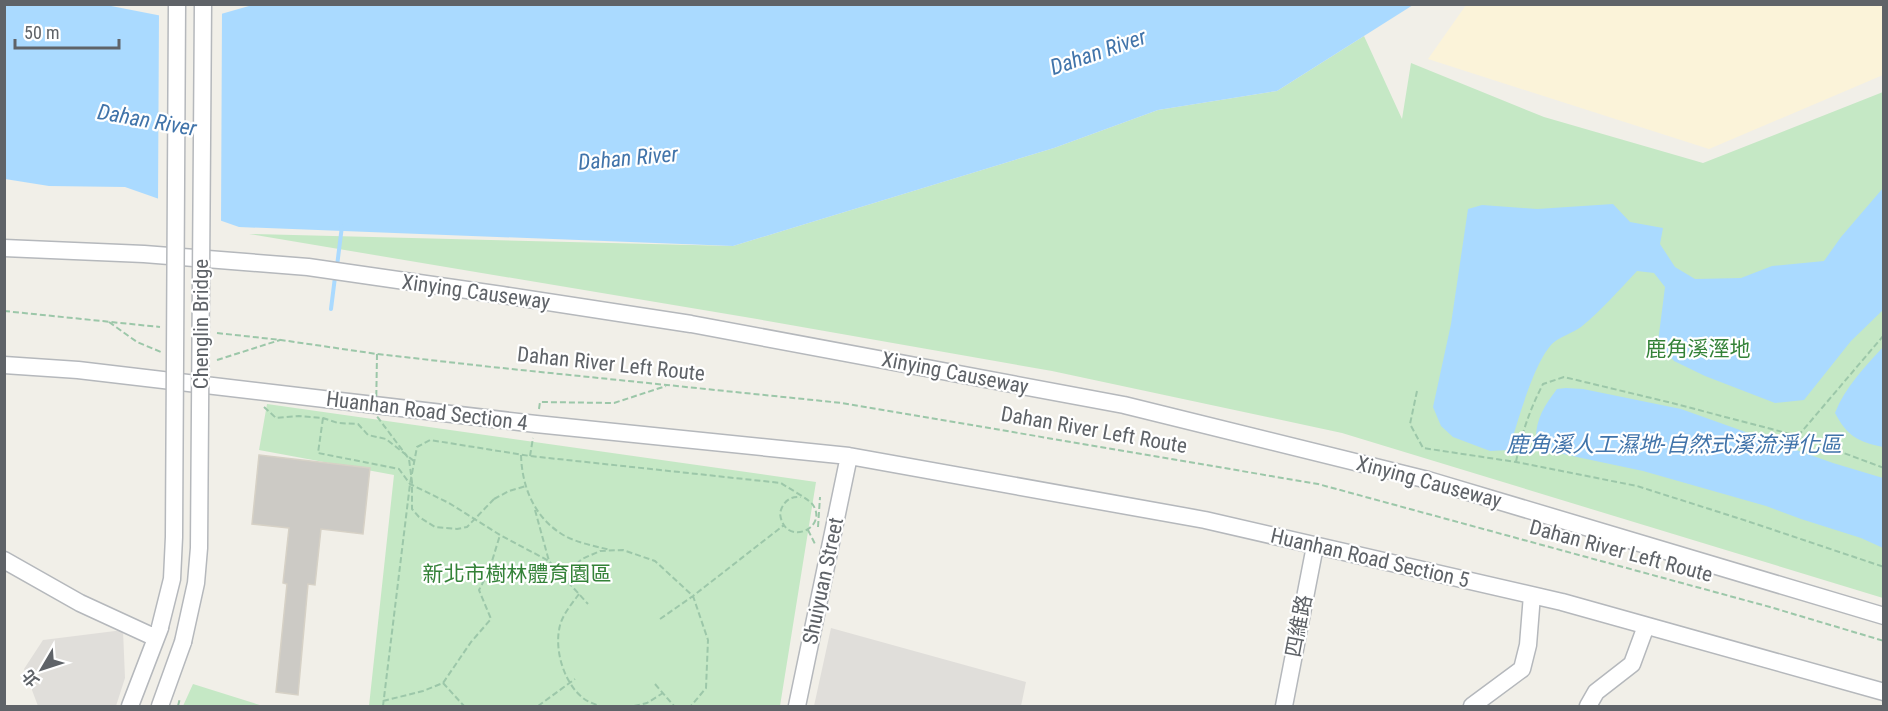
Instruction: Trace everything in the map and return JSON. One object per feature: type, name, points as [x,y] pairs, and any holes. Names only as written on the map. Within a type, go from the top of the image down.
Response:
[{"type":"street","name":"Chenglin Bridge","points":[[130,706],[158,632],[172,579],[177,4]]},
{"type":"street","name":"Chenglin Bridge","points":[[160,706],[183,642],[196,583],[199,548],[203,4]]},
{"type":"street","name":"Xinying Causeway","points":[[4,248],[144,254],[308,267],[691,324],[1124,405],[1428,480],[1884,616]]},
{"type":"street","name":"Huanhan Road Section 4","points":[[4,365],[78,370],[536,424],[849,456]]},
{"type":"street","name":"Huanhan Road Section 5","points":[[849,456],[1205,520],[1532,595],[1882,692]]},
{"type":"street","name":"Shuiyuan Street","points":[[797,706],[849,456]]},
{"type":"street","name":"四維路","points":[[1284,706],[1315,546]]},
{"type":"street","points":[[4,560],[80,603],[158,632]]},
{"type":"street","points":[[1472,706],[1522,669],[1528,645],[1532,595]]},
{"type":"street","points":[[1588,706],[1596,692],[1632,664],[1646,626]]},
{"type":"street","points":[[1872,706],[1882,692]]},
{"type":"path","points":[[4,311],[160,327]]},
{"type":"path","name":"Dahan River Left Route","points":[[217,333],[377,354],[842,403],[1318,484],[1759,604],[1884,641]]},
{"type":"path","points":[[1797,436],[1884,335]]},
{"type":"path","points":[[377,354],[376,415],[409,459],[412,509],[419,517],[435,527],[457,529],[467,527],[494,499],[508,490],[526,486]]},
{"type":"path","points":[[1516,462],[1519,443],[1543,384],[1564,377],[1797,436],[1884,468]]},
{"type":"path","points":[[530,456],[540,402],[614,403],[669,385]]},
{"type":"path","points":[[257,391],[261,405],[276,418],[299,416],[358,424],[368,435],[386,439],[414,461]]},
{"type":"path","points":[[1416,391],[1410,424],[1423,448],[1516,462],[1637,486],[1747,520],[1884,567]]},
{"type":"path","points":[[323,418],[318,453],[399,469],[410,484],[450,503],[500,535],[549,561],[588,604]]},
{"type":"path","points":[[383,706],[410,484],[417,447],[429,440],[530,456],[781,483],[811,503],[816,514],[808,530],[797,533],[791,531],[780,519],[781,507],[789,499],[801,497]]},
{"type":"path","points":[[521,454],[521,471],[549,561]]},
{"type":"path","points":[[534,507],[546,521],[566,536],[612,551]]},
{"type":"path","points":[[660,619],[784,525]]},
{"type":"path","points":[[808,530],[816,547]]},
{"type":"path","points":[[384,701],[423,691],[443,683],[471,642],[491,619],[479,590],[489,571],[500,535]]},
{"type":"path","points":[[563,576],[582,559],[600,551],[623,550],[655,561],[693,596],[708,640],[706,688],[692,706]]},
{"type":"path","points":[[579,594],[565,614],[559,630],[559,648],[569,683],[584,698],[600,706]]},
{"type":"path","points":[[538,706],[575,679]]},
{"type":"path","points":[[443,683],[464,706]]},
{"type":"path","points":[[655,684],[674,706]]},
{"type":"path","points":[[634,706],[647,703],[663,693]]},
{"type":"shaded area","points":[[831,628],[1026,682],[1021,706],[814,706]]},
{"type":"shaded area","points":[[123,630],[125,678],[116,706],[38,706],[24,669],[43,640]]},
{"type":"green space","name":"鹿角溪溼地","points":[[1364,36],[1402,119],[1411,63],[1544,117],[1703,163],[1883,92],[1883,598],[1342,433],[1052,371],[249,234],[733,246],[1054,148],[1158,110],[1277,91]]},
{"type":"green space","name":"新北市樹林體育園區","points":[[267,404],[816,482],[780,706],[369,706],[394,475],[259,450]]},
{"type":"green space","points":[[193,684],[263,706],[183,706]]},
{"type":"sand","points":[[1466,5],[1883,5],[1883,75],[1709,149],[1428,59]]},
{"type":"water","name":"Dahan River","points":[[256,4],[1413,5],[1277,91],[1158,110],[1054,148],[733,246],[239,227],[125,187],[49,186],[5,179],[5,5],[106,5],[193,22]]},
{"type":"water","points":[[1883,188],[1883,310],[1851,341],[1804,400],[1775,403],[1705,376],[1674,361],[1658,342],[1665,287],[1654,273],[1637,271],[1589,320],[1553,343],[1546,352],[1533,378],[1509,450],[1490,451],[1453,437],[1441,426],[1433,407],[1451,324],[1468,209],[1482,205],[1537,209],[1613,204],[1630,222],[1663,228],[1660,244],[1675,267],[1695,279],[1741,278],[1772,266],[1824,261],[1841,237]]},
{"type":"water","points":[[1883,347],[1883,447],[1854,437],[1835,413],[1850,386]]},
{"type":"water","name":"鹿角溪人工濕地-自然式溪流淨化區","points":[[1557,389],[1583,389],[1681,409],[1833,463],[1883,478],[1883,548],[1861,538],[1766,506],[1643,471],[1544,450],[1536,442],[1539,420],[1544,407]]},
{"type":"pier","points":[[222,11],[221,224],[158,202],[159,12],[193,19]]},
{"type":"building","points":[[259,455],[370,468],[363,534],[321,529],[315,585],[308,584],[298,695],[276,692],[287,584],[283,583],[289,528],[252,524]]},
{"type":"waterway","points":[[337,266],[342,226]]},
{"type":"waterway","points":[[331,309],[335,277]]}]
